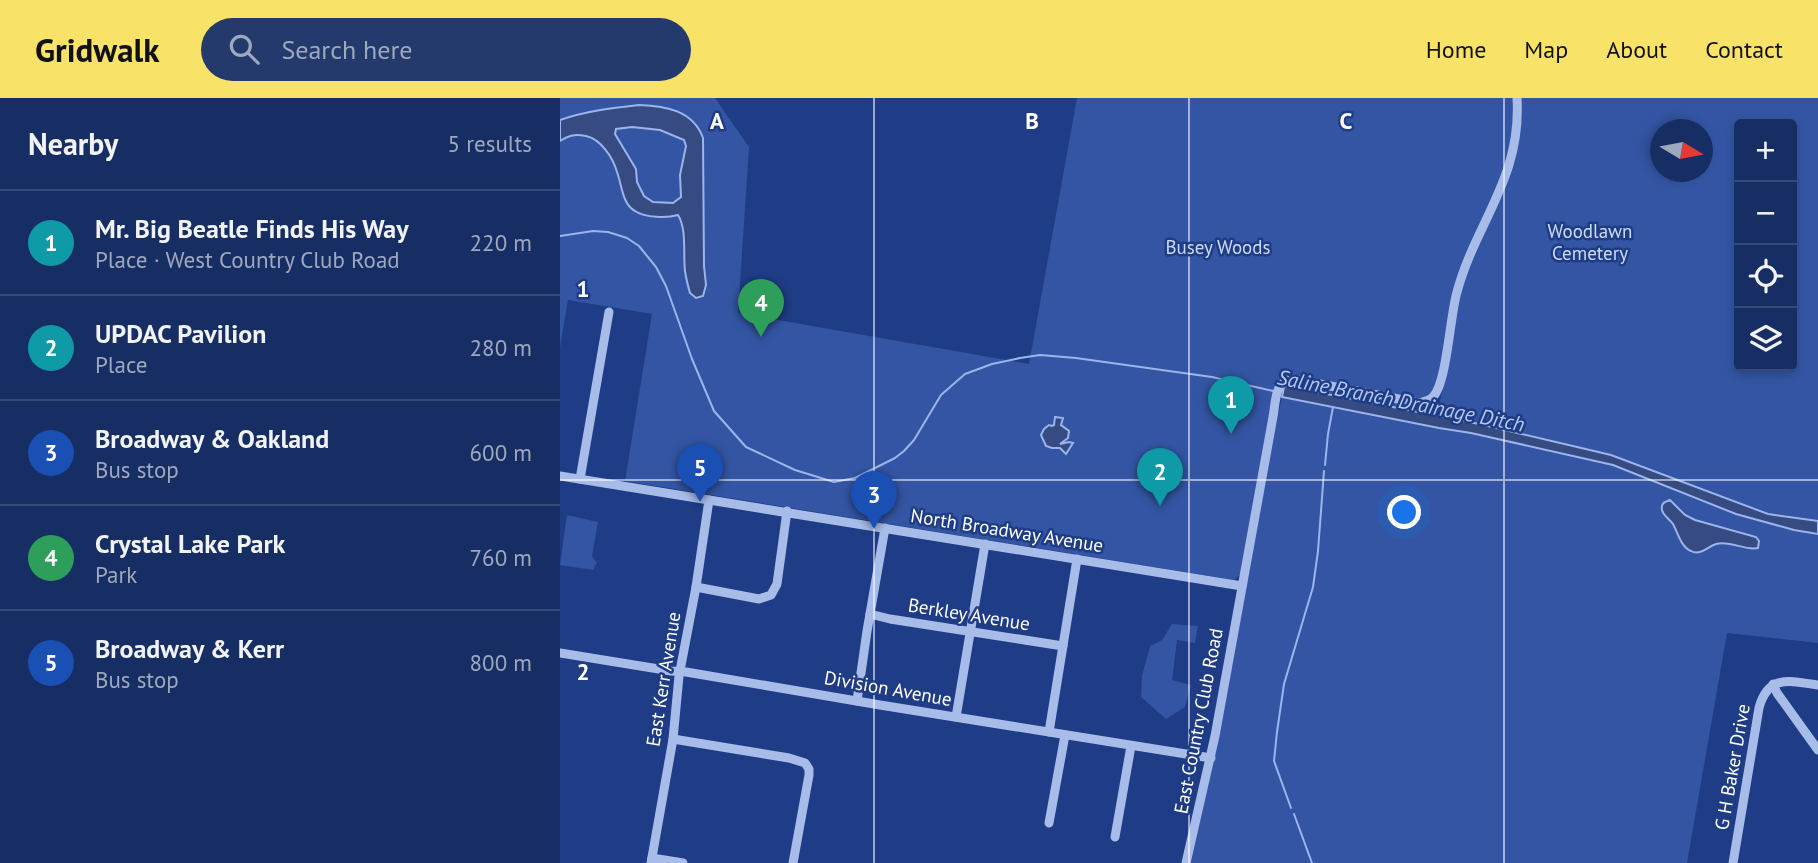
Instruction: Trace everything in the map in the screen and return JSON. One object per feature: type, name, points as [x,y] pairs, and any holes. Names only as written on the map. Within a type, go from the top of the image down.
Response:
[{"type":"street","name":"East Country Club Road","points":[[1186,863],[1211,758],[1282,382],[1294,379],[1410,402],[1427,401],[1436,394],[1462,273],[1499,194],[1513,156],[1517,98]]},
{"type":"street","points":[[580,479],[608,313]]},
{"type":"street","name":"North Broadway Avenue","points":[[560,476],[1242,586]]},
{"type":"street","name":"East Kerr Avenue","points":[[651,860],[673,739],[680,671],[709,500]]},
{"type":"street","points":[[696,587],[759,598],[772,595],[777,584],[787,511]]},
{"type":"street","points":[[857,701],[885,528]]},
{"type":"street","points":[[956,718],[985,544]]},
{"type":"street","points":[[1049,732],[1077,559]]},
{"type":"street","name":"Berkley Avenue","points":[[870,614],[1063,646]]},
{"type":"street","name":"Division Avenue","points":[[560,653],[1211,758]]},
{"type":"street","points":[[1818,685],[1788,681],[1773,684],[1818,750]]},
{"type":"street","name":"G H Baker Drive","points":[[1733,863],[1759,708],[1763,694],[1773,684]]},
{"type":"street","points":[[1049,822],[1065,735]]},
{"type":"street","points":[[673,739],[805,763],[809,775],[793,863]]},
{"type":"street","points":[[1115,837],[1131,746]]},
{"type":"street","points":[[651,860],[683,863]]},
{"type":"green space","name":"Busey Woods","points":[[560,98],[715,98],[749,147],[738,313],[1029,364],[1077,98],[1517,98],[1515,145],[1469,257],[1441,378],[1427,401],[1301,380],[1282,382],[1242,572],[1234,580],[625,481],[652,314],[568,300],[560,347]]},
{"type":"green space","name":"Woodlawn Cemetery","points":[[1520,98],[1818,98],[1818,643],[1727,633],[1687,863],[1190,863],[1216,745],[1284,387],[1293,382],[1438,410],[1466,273],[1504,191],[1514,162]]},
{"type":"green space","points":[[567,515],[598,522],[592,556],[597,563],[593,570],[560,565]]},
{"type":"green space","points":[[1172,624],[1198,626],[1195,643],[1177,640],[1172,680],[1191,685],[1185,707],[1166,719],[1141,697],[1142,676],[1150,646],[1162,640]]},
{"type":"shaded area","points":[[639,105],[677,111],[692,121],[703,138],[706,285],[703,296],[696,298],[690,293],[685,271],[683,227],[678,215],[650,216],[631,208],[625,199],[613,161],[597,141],[578,135],[560,141],[560,120],[589,112]],"holes":[[[632,127],[660,130],[684,140],[686,146],[680,175],[681,197],[673,203],[653,202],[644,196],[637,182],[636,169],[615,134],[616,129]]]},
{"type":"shaded area","points":[[1286,386],[1479,424],[1611,455],[1768,514],[1818,521],[1818,534],[1736,514],[1613,465],[1471,433],[1282,397]]},
{"type":"shaded area","points":[[1055,417],[1063,418],[1061,425],[1069,431],[1068,438],[1060,444],[1073,443],[1066,454],[1060,448],[1046,446],[1041,435],[1049,425],[1054,425]]},
{"type":"shaded area","points":[[1670,500],[1685,515],[1695,520],[1756,537],[1759,541],[1758,548],[1721,543],[1700,552],[1691,551],[1682,543],[1673,524],[1662,511],[1663,503]]},
{"type":"waterway","name":"Saline Branch Drainage Ditch","points":[[560,236],[593,231],[608,232],[627,238],[639,246],[656,267],[666,286],[714,411],[746,447],[795,470],[834,482],[855,478],[904,451],[914,440],[941,395],[965,374],[1020,358],[1040,355],[1076,358],[1212,377],[1273,391]]},
{"type":"waterway","points":[[1325,465],[1333,407]]},
{"type":"waterway","points":[[1291,808],[1274,761],[1284,684],[1313,587],[1324,471]]},
{"type":"waterway","points":[[1294,814],[1312,863]]},
{"type":"place","name":"Crystal Lake Park","points":[[761,337]]},
{"type":"place","name":"Mr. Big Beatle Finds His Way","points":[[1231,434]]},
{"type":"place","name":"Broadway & Kerr","points":[[700,502]]},
{"type":"place","name":"UPDAC Pavilion","points":[[1160,506]]},
{"type":"place","name":"Broadway & Oakland","points":[[874,529]]}]
